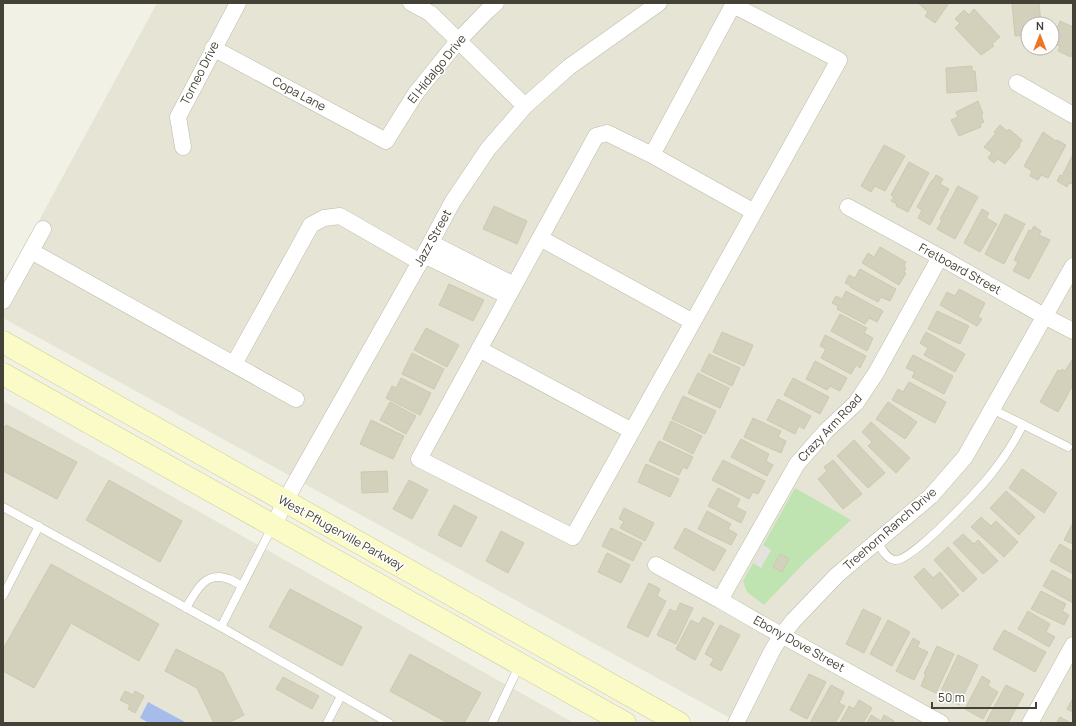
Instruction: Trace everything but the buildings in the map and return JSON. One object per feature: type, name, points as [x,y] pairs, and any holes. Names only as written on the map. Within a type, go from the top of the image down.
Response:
[{"type":"main road","name":"West Pflugerville Parkway","points":[[3,342],[679,723]]},
{"type":"main road","points":[[3,375],[625,723]]},
{"type":"street","name":"Torneo Drive","points":[[183,147],[178,117],[238,3]]},
{"type":"street","points":[[410,3],[430,13],[525,106]]},
{"type":"street","name":"El Hidalgo Drive","points":[[386,141],[416,93],[458,41],[486,11],[496,3]]},
{"type":"street","name":"Jazz Street","points":[[274,526],[285,501],[453,201],[488,149],[525,106],[569,67],[659,3]]},
{"type":"street","points":[[652,155],[732,4],[839,60],[573,538],[419,459],[596,136],[607,133],[652,155],[754,212]]},
{"type":"street","name":"Copa Lane","points":[[213,48],[386,141]]},
{"type":"street","points":[[1016,83],[1073,115]]},
{"type":"street","name":"Fretboard Street","points":[[848,207],[1073,331]]},
{"type":"street","points":[[234,364],[311,225],[324,218],[340,216],[425,253],[470,270],[511,291]]},
{"type":"street","points":[[3,301],[43,229]]},
{"type":"street","points":[[540,238],[693,322]]},
{"type":"street","points":[[31,251],[296,399]]},
{"type":"street","name":"Crazy Arm Road","points":[[720,600],[796,464],[856,403],[876,373],[940,257]]},
{"type":"street","name":"Treehorn Ranch Drive","points":[[736,723],[773,649],[782,635],[811,600],[876,541],[931,496],[965,456],[1073,266]]},
{"type":"street","points":[[479,349],[632,431]]},
{"type":"street","name":"Ebony Dove Street","points":[[656,566],[941,723]]},
{"type":"street","points":[[1030,723],[1073,645]]},
{"type":"lane","points":[[992,409],[1068,447]]},
{"type":"lane","points":[[876,541],[886,555],[894,560],[899,560],[912,552],[957,512],[993,472],[1016,439],[1024,424]]},
{"type":"lane","points":[[3,507],[221,627],[389,723]]},
{"type":"lane","points":[[3,596],[39,526]]},
{"type":"lane","points":[[221,627],[274,526]]},
{"type":"lane","points":[[186,608],[199,586],[206,580],[215,577],[225,578],[242,586]]},
{"type":"lane","points":[[492,723],[521,664]]},
{"type":"lane","points":[[327,723],[341,696]]},
{"type":"shaded area","points":[[157,3],[1073,3],[1073,723],[739,723],[3,318],[3,287]]},
{"type":"shaded area","points":[[3,401],[574,723],[3,723]]},
{"type":"shaded area","points":[[763,545],[771,550],[761,568],[753,563]]},
{"type":"green space","points":[[795,488],[851,520],[805,562],[764,605],[747,592],[743,581]]},
{"type":"water","points":[[148,702],[187,723],[149,723],[140,718]]}]
